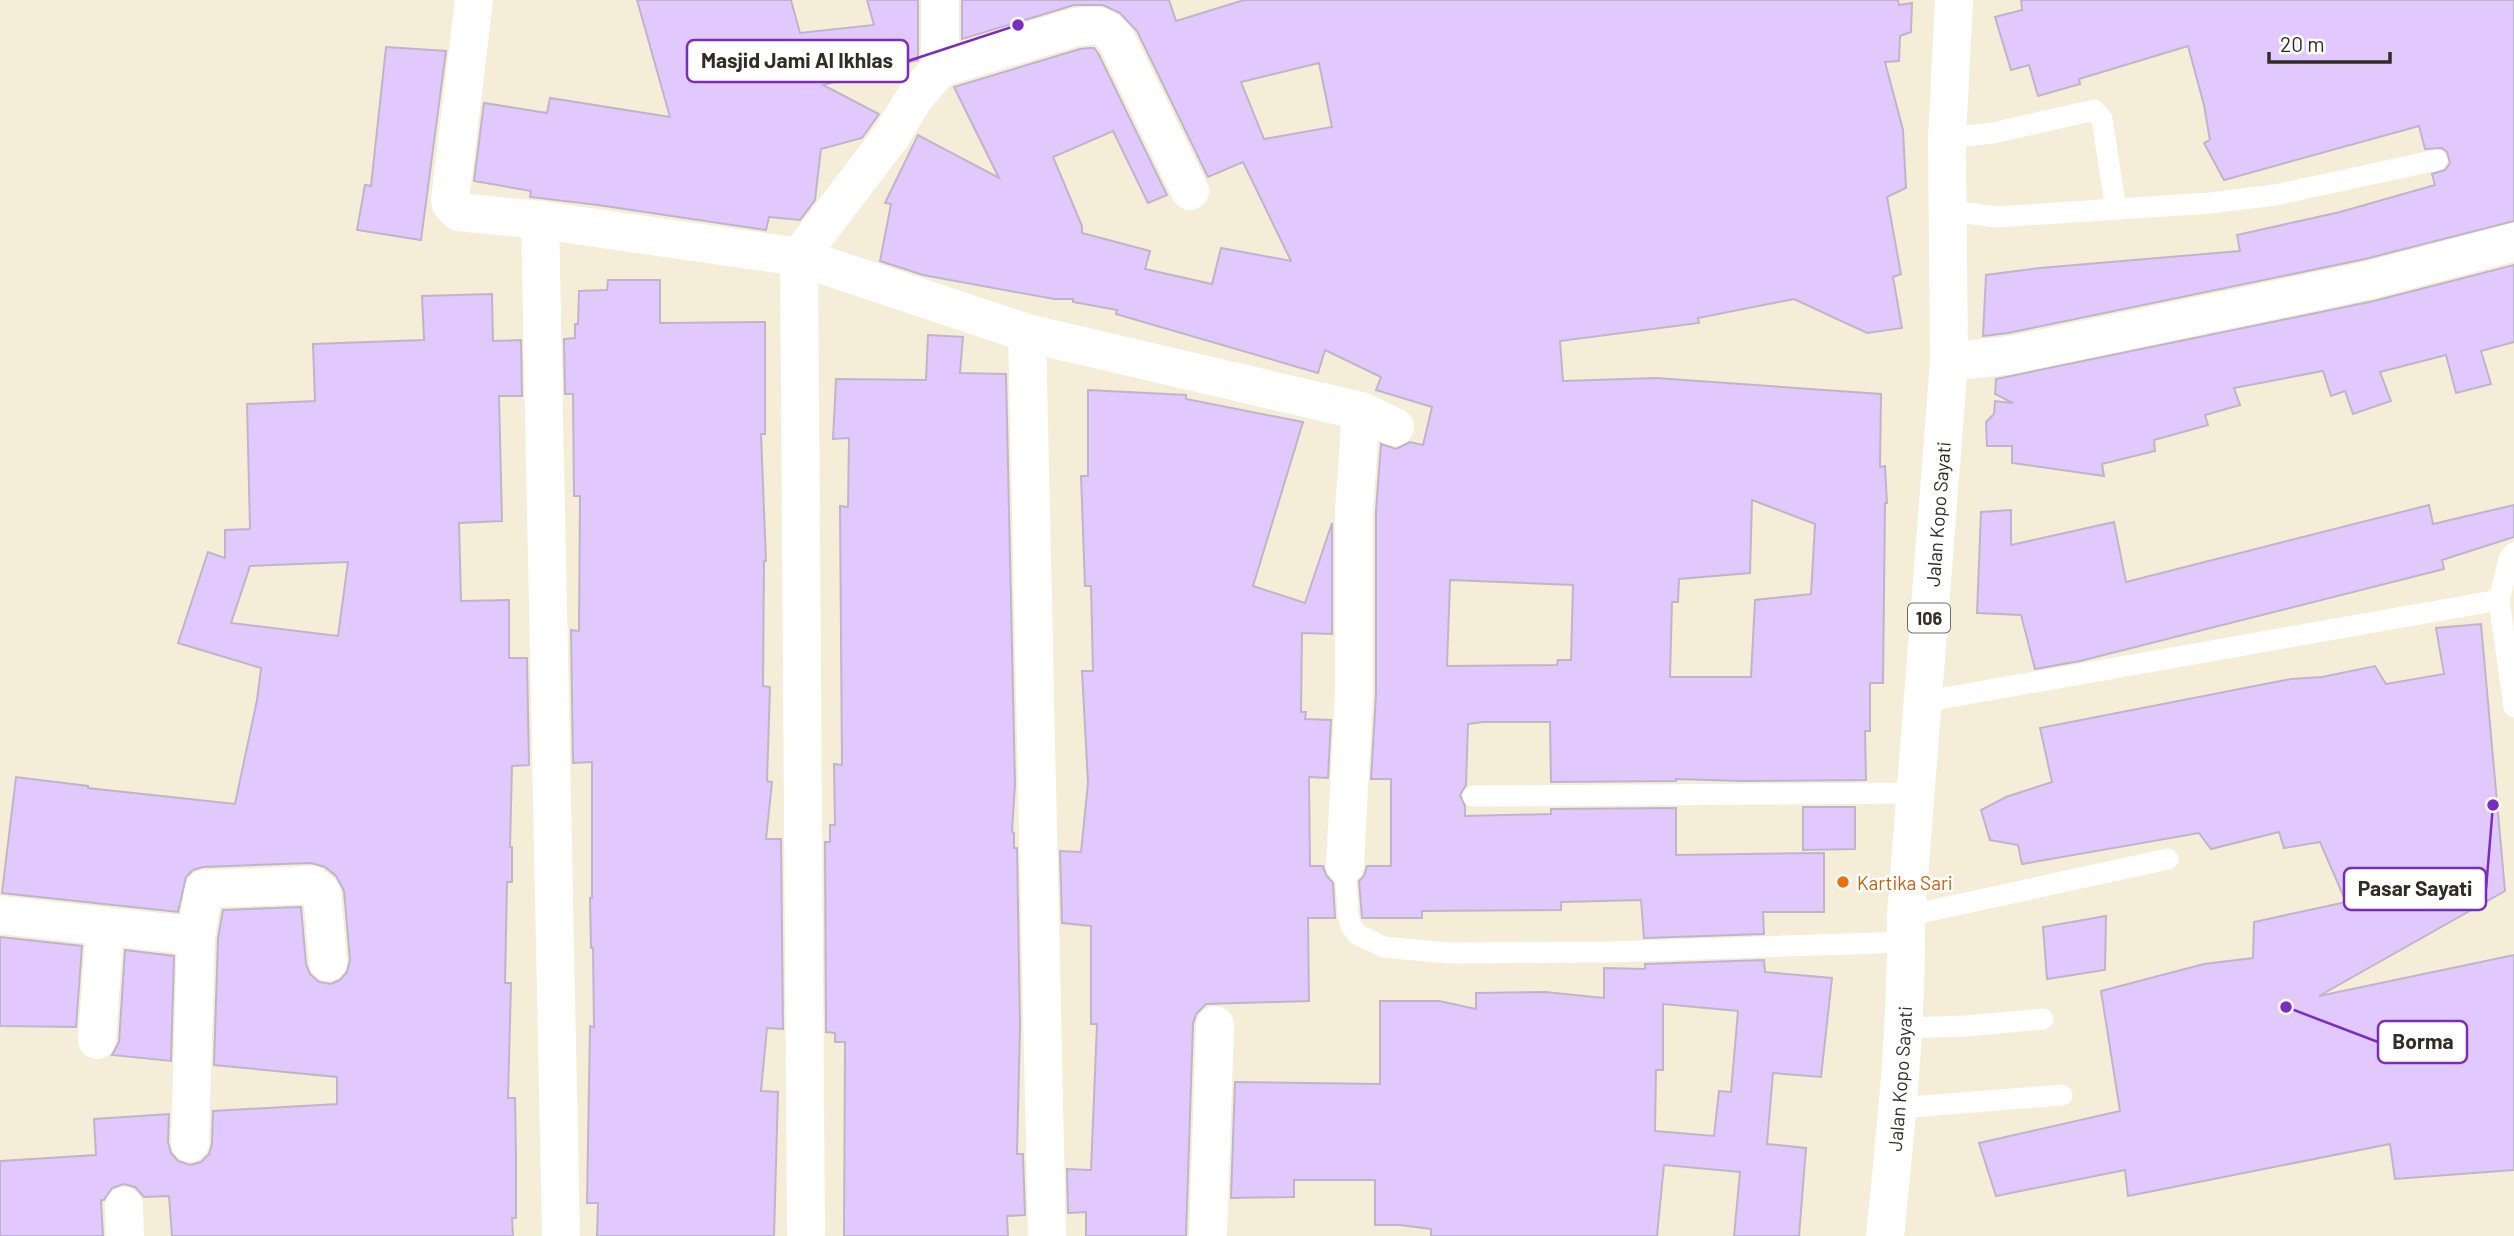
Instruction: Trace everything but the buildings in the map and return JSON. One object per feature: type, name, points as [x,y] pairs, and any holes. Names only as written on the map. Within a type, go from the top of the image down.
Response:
[{"type":"street","points":[[474,0],[451,205],[459,212],[540,220],[799,257],[1027,332],[1361,411],[1395,427]]},
{"type":"street","points":[[940,0],[940,68]]},
{"type":"street","name":"Jalan Kopo Sayati","points":[[1885,1236],[1898,1108],[1915,793],[1949,362],[1946,210],[1954,0]]},
{"type":"street","points":[[806,1236],[799,257],[892,135],[915,97],[940,68],[1076,27],[1097,25],[1108,29],[1118,41],[1190,191]]},
{"type":"street","points":[[540,220],[561,1236]]},
{"type":"street","points":[[1949,362],[2011,355],[2370,279],[2514,242]]},
{"type":"street","points":[[1027,332],[1047,1236]]},
{"type":"street","points":[[1345,865],[1354,693],[1354,510],[1361,411]]},
{"type":"street","points":[[190,1143],[196,936],[204,889],[312,885],[321,892],[328,962]]},
{"type":"street","points":[[0,915],[196,936]]},
{"type":"street","points":[[97,1041],[105,926]]},
{"type":"street","points":[[1208,1236],[1215,1025]]},
{"type":"lane","points":[[1947,138],[1993,134],[2094,110],[2102,119],[2116,210]]},
{"type":"lane","points":[[1946,210],[1996,218],[2275,195],[2437,160]]},
{"type":"lane","points":[[2514,553],[2509,559],[2499,600],[2514,707]]},
{"type":"lane","points":[[1922,702],[2499,600]]},
{"type":"lane","points":[[1473,796],[1915,793]]},
{"type":"lane","points":[[1345,865],[1348,915],[1351,926],[1358,935],[1384,947],[1448,953],[1489,953],[1611,952],[1906,929],[2168,859]]},
{"type":"lane","points":[[1903,1028],[2043,1019]]},
{"type":"lane","points":[[1898,1108],[2062,1095]]},
{"type":"place","name":"Masjid Jami Al Ikhlas","points":[[1018,25]]},
{"type":"place","name":"Pasar Sayati","points":[[2493,805]]},
{"type":"place","name":"Kartika Sari","points":[[1843,882]]},
{"type":"place","name":"Borma","points":[[2286,1007]]}]
